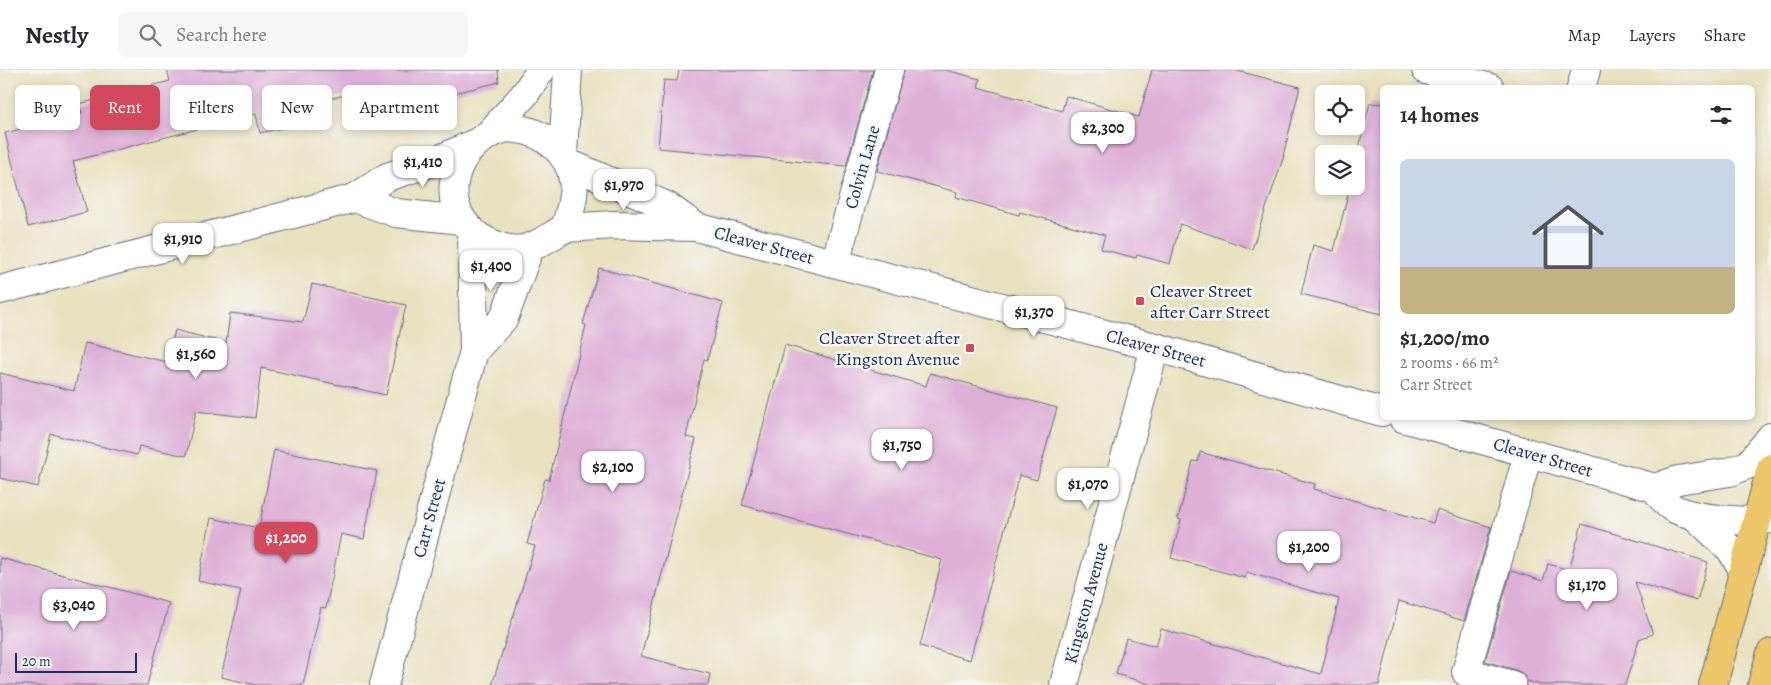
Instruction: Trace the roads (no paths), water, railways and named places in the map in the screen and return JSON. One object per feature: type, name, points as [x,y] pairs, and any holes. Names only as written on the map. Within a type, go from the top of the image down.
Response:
[{"type":"main road","points":[[1713,685],[1744,571],[1764,520],[1769,482]]},
{"type":"main road","points":[[1762,685],[1771,653]]},
{"type":"street","points":[[541,70],[524,95],[460,161],[454,180],[454,201],[467,226],[484,242],[506,249],[530,247],[565,228],[614,225],[696,227]]},
{"type":"street","points":[[565,228],[572,205],[574,184],[566,159],[568,70]]},
{"type":"street","name":"Colvin Lane","points":[[835,263],[888,70]]},
{"type":"street","points":[[1426,70],[1479,85]]},
{"type":"street","points":[[1582,85],[1586,70]]},
{"type":"street","points":[[0,290],[355,198],[388,177],[436,161],[506,128],[524,128],[540,134],[566,159],[667,206],[696,227]]},
{"type":"street","points":[[355,198],[396,213],[467,226]]},
{"type":"street","name":"Carr Street","points":[[384,685],[474,351],[467,226]]},
{"type":"street","name":"Cleaver Street","points":[[696,227],[1155,347],[1380,411]]},
{"type":"street","name":"Carr Street","points":[[474,351],[504,318],[530,247]]},
{"type":"street","name":"Kingston Avenue","points":[[1064,685],[1155,347]]},
{"type":"street","name":"Cleaver Street","points":[[1419,420],[1483,428],[1528,454],[1655,488]]},
{"type":"street","points":[[1764,520],[1695,516],[1670,506],[1655,488],[1678,480],[1730,472],[1749,464],[1771,437]]},
{"type":"street","points":[[1512,685],[1466,672],[1528,454]]},
{"type":"street","points":[[1695,516],[1731,550],[1744,571]]},
{"type":"place","name":"Cleaver Street after Carr Street","points":[[1140,301]]},
{"type":"place","name":"Cleaver Street after Kingston Avenue","points":[[970,348]]}]
